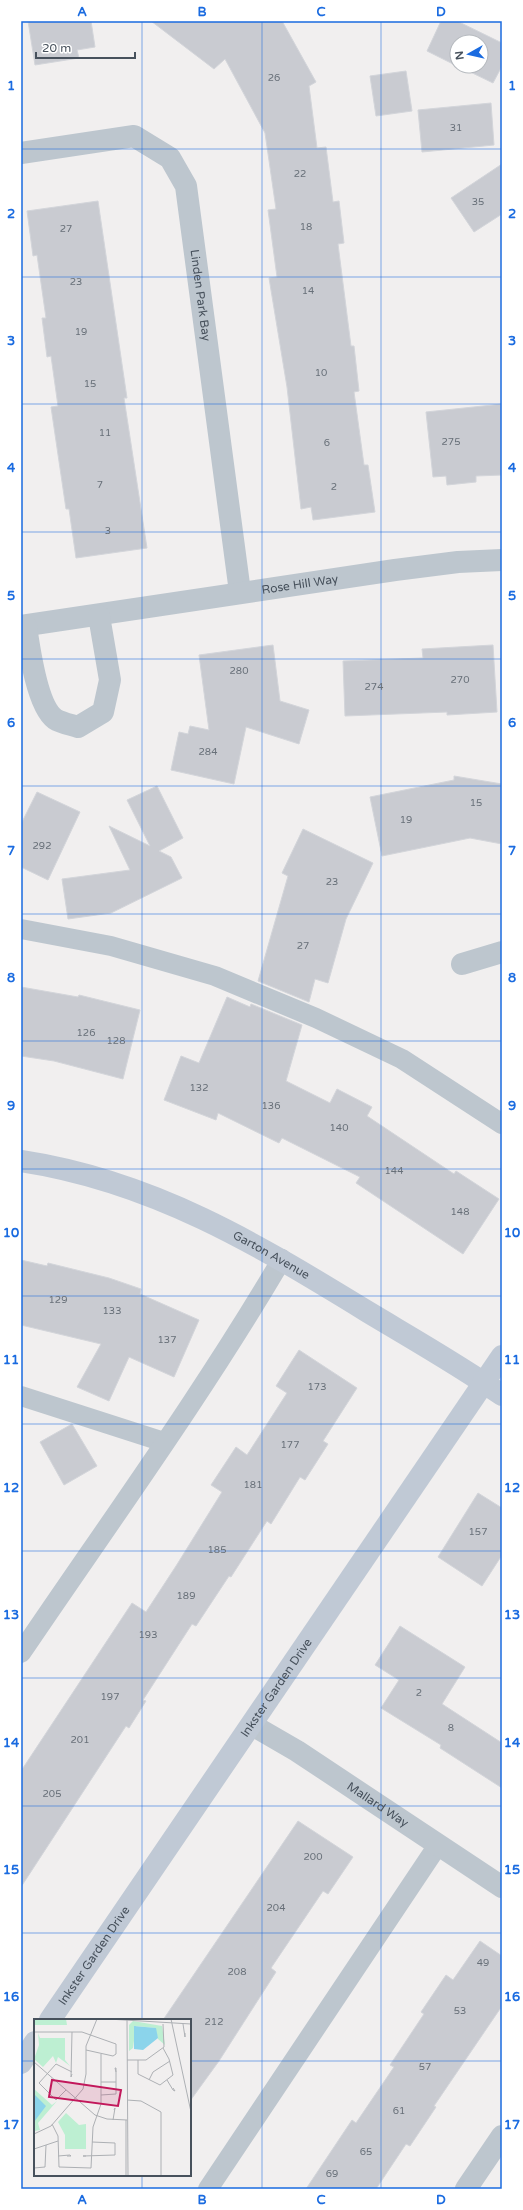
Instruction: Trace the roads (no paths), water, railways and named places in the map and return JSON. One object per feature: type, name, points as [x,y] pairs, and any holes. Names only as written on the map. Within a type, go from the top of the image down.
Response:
[{"type":"street","name":"Linden Park Bay","points":[[21,153],[134,136],[170,158],[186,186],[240,592]]},
{"type":"street","name":"Rose Hill Way","points":[[99,616],[110,680],[103,712],[78,727],[54,719],[41,697],[23,626],[99,616],[240,592],[458,562],[502,560]]},
{"type":"street","points":[[462,964],[502,952]]},
{"type":"street","name":"Garton Avenue","points":[[21,1161],[124,1185],[201,1216],[282,1259],[484,1382],[502,1395]]},
{"type":"street","name":"Inkster Garden Drive","points":[[51,2019],[502,1356]]},
{"type":"street","name":"Mallard Way","points":[[252,1725],[297,1751],[502,1887]]},
{"type":"street","points":[[21,2063],[34,2044]]},
{"type":"street","points":[[466,2189],[502,2136]]},
{"type":"lane","points":[[21,929],[111,946],[215,976],[316,1018],[402,1059],[502,1124]]},
{"type":"lane","points":[[21,1653],[164,1442],[258,1300],[282,1259]]},
{"type":"lane","points":[[21,1396],[164,1442]]},
{"type":"lane","points":[[208,2189],[438,1845]]}]
